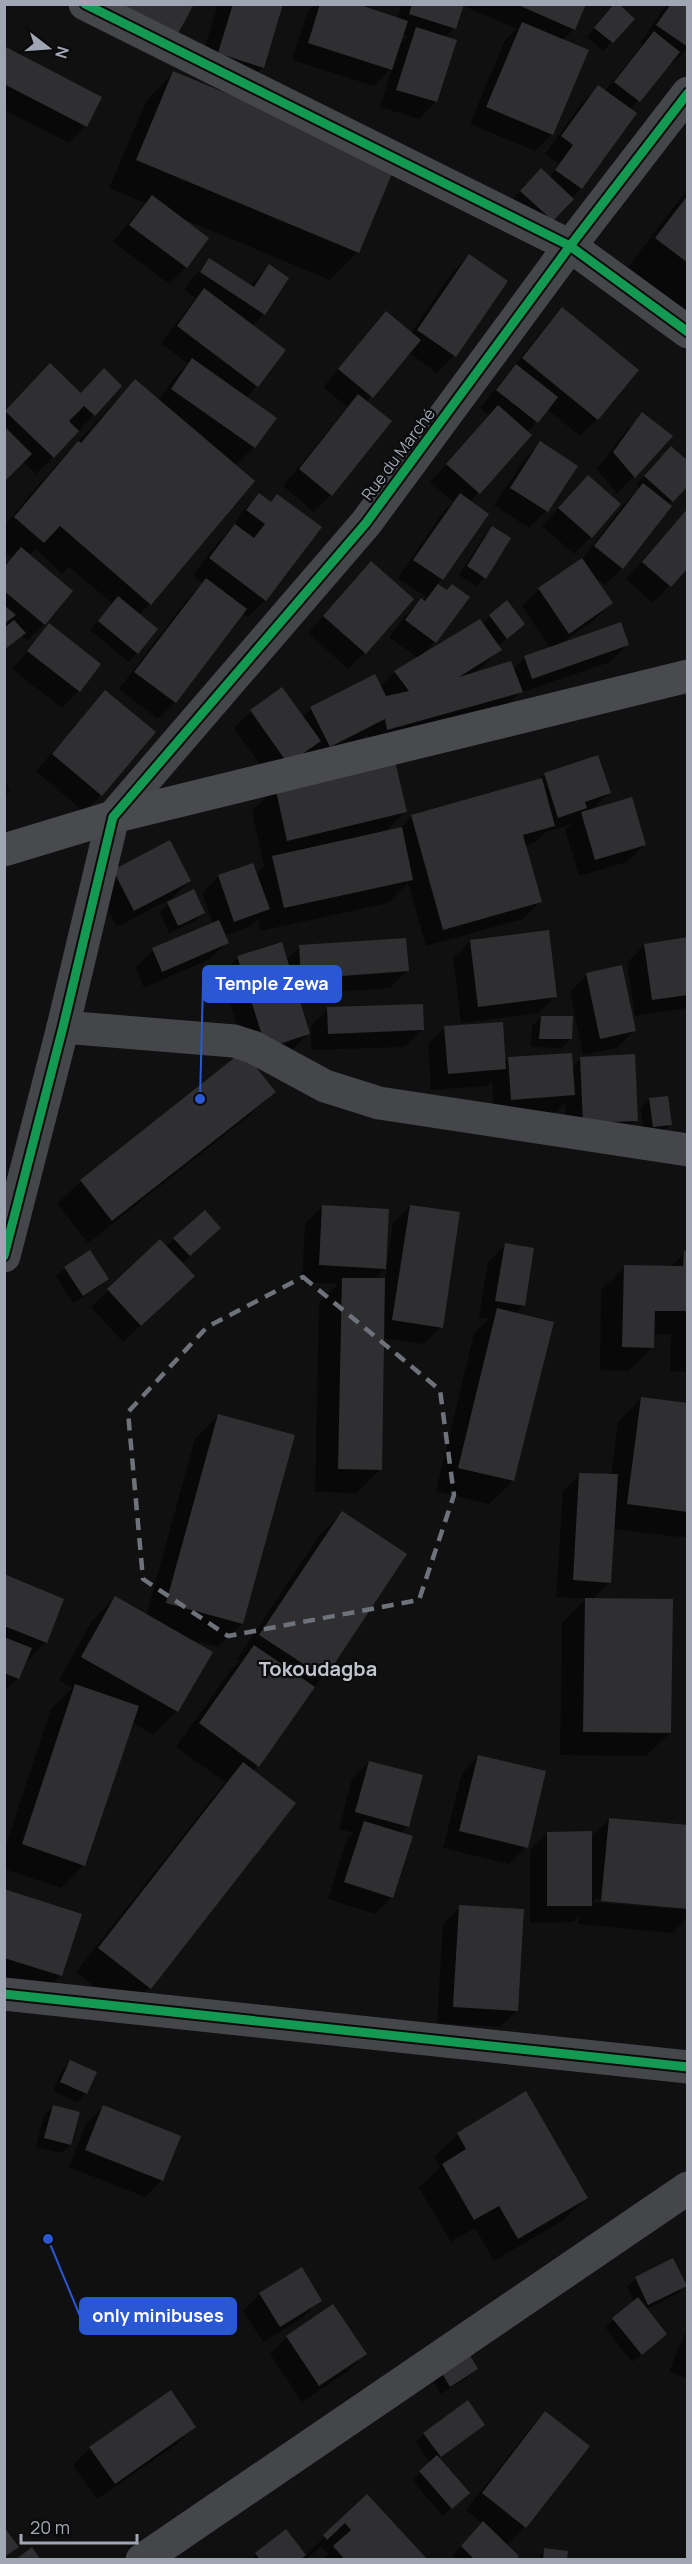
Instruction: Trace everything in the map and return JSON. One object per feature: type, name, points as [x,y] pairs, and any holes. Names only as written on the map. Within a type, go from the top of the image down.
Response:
[{"type":"main road","points":[[4,850],[113,817],[687,676]]},
{"type":"street","points":[[85,4],[570,246],[687,332]]},
{"type":"street","name":"Rue du Marché","points":[[113,817],[366,523],[570,246],[687,93]]},
{"type":"street","points":[[4,1256],[63,1027],[113,817]]},
{"type":"street","points":[[63,1027],[234,1041],[253,1047],[325,1086],[379,1103],[687,1150]]},
{"type":"street","points":[[4,1994],[687,2067]]},
{"type":"street","points":[[142,2559],[687,2188]]},
{"type":"highlighted area","points":[[303,1277],[440,1390],[454,1495],[419,1600],[228,1636],[143,1579],[128,1412],[207,1327]]},
{"type":"building","points":[[106,4],[194,4],[174,41]]},
{"type":"building","points":[[233,4],[283,4],[264,68],[218,53]]},
{"type":"building","points":[[320,4],[357,4],[408,21],[392,70],[308,43]]},
{"type":"building","points":[[412,4],[464,4],[456,29],[409,14]]},
{"type":"building","points":[[516,4],[586,4],[575,30]]},
{"type":"building","points":[[614,4],[619,4],[635,19],[613,43],[594,28]]},
{"type":"building","points":[[671,4],[688,4],[688,47],[656,25]]},
{"type":"building","points":[[522,22],[589,50],[553,135],[486,107]]},
{"type":"building","points":[[416,27],[457,40],[437,102],[396,90]]},
{"type":"building","points":[[654,31],[680,52],[640,102],[614,82]]},
{"type":"building","points":[[4,46],[102,97],[87,127],[4,84]]},
{"type":"building","points":[[173,71],[396,164],[359,253],[136,160]]},
{"type":"building","points":[[598,85],[637,113],[582,189],[555,170],[573,145],[561,136]]},
{"type":"building","points":[[541,168],[574,199],[553,221],[520,191]]},
{"type":"building","points":[[152,195],[209,238],[187,268],[129,225]]},
{"type":"building","points":[[688,195],[688,263],[655,238]]},
{"type":"building","points":[[469,254],[508,281],[456,357],[417,330]]},
{"type":"building","points":[[209,258],[254,287],[269,264],[289,278],[265,315],[200,272]]},
{"type":"building","points":[[204,288],[286,350],[258,387],[177,326]]},
{"type":"building","points":[[562,307],[639,370],[598,420],[522,358]]},
{"type":"building","points":[[386,311],[421,340],[373,398],[338,369]]},
{"type":"building","points":[[192,358],[277,418],[255,448],[171,389]]},
{"type":"building","points":[[50,363],[81,393],[104,368],[122,386],[95,416],[84,406],[69,421],[79,431],[54,458],[5,411]]},
{"type":"building","points":[[516,364],[558,397],[538,423],[496,390]]},
{"type":"building","points":[[135,379],[255,481],[151,605],[60,526],[44,543],[14,517],[78,441],[81,443]]},
{"type":"building","points":[[358,394],[392,421],[332,496],[299,469]]},
{"type":"building","points":[[498,405],[532,435],[480,494],[446,464]]},
{"type":"building","points":[[642,412],[673,436],[635,478],[613,452]]},
{"type":"building","points":[[4,426],[32,454],[4,482]]},
{"type":"building","points":[[540,441],[578,466],[548,512],[510,488]]},
{"type":"building","points":[[671,446],[688,461],[688,486],[673,502],[644,476]]},
{"type":"building","points":[[588,475],[621,504],[592,538],[558,508]]},
{"type":"building","points":[[643,483],[672,506],[623,569],[594,546]]},
{"type":"building","points":[[259,493],[271,502],[277,494],[322,527],[266,601],[209,558],[235,524],[254,538],[265,524],[246,510]]},
{"type":"building","points":[[460,493],[489,514],[443,580],[413,560]]},
{"type":"building","points":[[688,508],[688,568],[671,587],[642,562]]},
{"type":"building","points":[[492,526],[511,538],[486,579],[467,566]]},
{"type":"building","points":[[21,547],[73,591],[45,625],[4,591],[4,567]]},
{"type":"building","points":[[582,558],[613,603],[569,634],[538,588]]},
{"type":"building","points":[[371,561],[414,599],[366,654],[323,616]]},
{"type":"building","points":[[206,578],[247,609],[176,703],[134,672]]},
{"type":"building","points":[[438,584],[447,590],[452,584],[470,597],[436,643],[405,620],[421,598],[425,601]]},
{"type":"building","points":[[118,596],[158,629],[138,654],[98,621]]},
{"type":"building","points":[[507,600],[525,624],[507,639],[489,615]]},
{"type":"building","points":[[4,605],[16,615],[4,624]]},
{"type":"building","points":[[480,619],[502,650],[459,677],[511,661],[523,692],[387,730],[385,719],[330,747],[310,707],[375,674],[386,696],[409,691],[394,671]]},
{"type":"building","points":[[14,620],[26,633],[4,650],[4,628]]},
{"type":"building","points":[[621,622],[629,645],[532,679],[524,656]]},
{"type":"building","points":[[49,623],[101,664],[80,692],[27,651]]},
{"type":"building","points":[[282,687],[321,741],[288,764],[250,710]]},
{"type":"building","points":[[105,690],[156,732],[102,796],[52,754]]},
{"type":"building","points":[[598,755],[611,793],[585,802],[587,808],[558,818],[544,773]]},
{"type":"building","points":[[394,757],[407,812],[287,841],[275,786]]},
{"type":"building","points":[[542,778],[555,826],[523,835],[542,902],[443,930],[411,815]]},
{"type":"building","points":[[632,797],[646,845],[595,860],[581,812]]},
{"type":"building","points":[[402,827],[413,880],[284,908],[272,856]]},
{"type":"building","points":[[170,840],[191,881],[134,911],[113,870]]},
{"type":"building","points":[[253,863],[270,909],[234,922],[218,875]]},
{"type":"building","points":[[194,889],[205,913],[178,926],[167,902]]},
{"type":"building","points":[[219,920],[229,943],[162,972],[152,948]]},
{"type":"building","points":[[549,930],[557,997],[478,1007],[470,940]]},
{"type":"building","points":[[688,937],[688,995],[652,1000],[644,944]]},
{"type":"building","points":[[406,938],[409,971],[301,979],[299,945]]},
{"type":"building","points":[[282,942],[310,1034],[266,1048],[237,956]]},
{"type":"building","points":[[622,965],[636,1031],[600,1039],[586,973]]},
{"type":"building","points":[[423,1004],[424,1030],[328,1034],[327,1007]]},
{"type":"building","points":[[541,1016],[573,1016],[572,1039],[539,1039]]},
{"type":"building","points":[[503,1022],[506,1069],[448,1074],[444,1026]]},
{"type":"building","points":[[243,1051],[276,1092],[112,1221],[80,1180]]},
{"type":"building","points":[[572,1053],[575,1095],[511,1100],[508,1057]]},
{"type":"building","points":[[635,1054],[638,1121],[583,1123],[580,1057]]},
{"type":"building","points":[[668,1096],[672,1125],[653,1127],[649,1098]]},
{"type":"building","points":[[322,1205],[389,1209],[386,1269],[319,1265]]},
{"type":"building","points":[[410,1205],[460,1212],[443,1328],[392,1320]]},
{"type":"building","points":[[205,1210],[221,1228],[190,1256],[173,1238]]},
{"type":"building","points":[[160,1239],[195,1276],[141,1326],[107,1289]]},
{"type":"building","points":[[505,1243],[534,1248],[525,1306],[495,1301]]},
{"type":"building","points":[[90,1250],[109,1279],[83,1296],[64,1267]]},
{"type":"building","points":[[684,1251],[688,1251],[688,1311],[655,1311],[654,1348],[622,1347],[624,1265],[683,1266]]},
{"type":"building","points":[[342,1278],[385,1278],[382,1470],[338,1469]]},
{"type":"building","points":[[497,1308],[554,1322],[514,1481],[458,1468]]},
{"type":"building","points":[[641,1397],[688,1403],[688,1512],[627,1504]]},
{"type":"building","points":[[218,1414],[295,1435],[243,1624],[166,1603]]},
{"type":"building","points":[[579,1473],[618,1474],[611,1583],[573,1580]]},
{"type":"building","points":[[342,1511],[407,1554],[325,1678],[259,1635]]},
{"type":"building","points":[[4,1574],[64,1599],[47,1643],[4,1626]]},
{"type":"building","points":[[115,1596],[213,1652],[178,1712],[81,1657]]},
{"type":"building","points":[[585,1598],[673,1599],[671,1733],[583,1732]]},
{"type":"building","points":[[4,1637],[32,1648],[19,1679],[4,1673]]},
{"type":"building","points":[[254,1645],[315,1687],[259,1767],[199,1723]]},
{"type":"building","points":[[75,1684],[139,1706],[85,1866],[22,1844]]},
{"type":"building","points":[[478,1755],[546,1771],[528,1848],[459,1831]]},
{"type":"building","points":[[369,1761],[423,1775],[409,1827],[355,1812]]},
{"type":"building","points":[[243,1762],[296,1803],[151,1989],[98,1948]]},
{"type":"building","points":[[609,1818],[688,1825],[688,1909],[601,1901]]},
{"type":"building","points":[[364,1821],[413,1836],[393,1898],[344,1882]]},
{"type":"building","points":[[592,1831],[592,1906],[547,1906],[547,1832]]},
{"type":"building","points":[[4,1889],[82,1914],[62,1976],[4,1958]]},
{"type":"building","points":[[459,1905],[524,1909],[518,2011],[453,2007]]},
{"type":"building","points":[[70,2060],[97,2072],[87,2094],[60,2082]]},
{"type":"building","points":[[526,2091],[588,2198],[518,2239],[499,2206],[474,2220],[442,2164],[466,2149],[457,2133]]},
{"type":"building","points":[[53,2105],[80,2112],[71,2145],[44,2138]]},
{"type":"building","points":[[103,2105],[181,2136],[163,2181],[85,2150]]},
{"type":"building","points":[[673,2258],[687,2286],[648,2305],[635,2277]]},
{"type":"building","points":[[302,2267],[322,2301],[280,2327],[259,2293]]},
{"type":"building","points":[[638,2297],[667,2334],[642,2355],[612,2318]]},
{"type":"building","points":[[333,2304],[367,2354],[319,2386],[286,2336]]},
{"type":"building","points":[[464,2345],[478,2369],[450,2387],[436,2363]]},
{"type":"building","points":[[171,2390],[196,2427],[115,2484],[89,2447]]},
{"type":"building","points":[[468,2400],[485,2425],[441,2457],[423,2433]]},
{"type":"building","points":[[545,2411],[590,2446],[526,2528],[482,2493]]},
{"type":"building","points":[[437,2455],[470,2493],[452,2509],[419,2471]]},
{"type":"building","points":[[367,2494],[428,2560],[345,2560],[333,2546],[351,2530],[345,2523],[327,2540],[323,2535]]},
{"type":"building","points":[[483,2521],[519,2556],[515,2560],[475,2560],[461,2546]]},
{"type":"building","points":[[4,2527],[19,2547],[4,2557]]},
{"type":"building","points":[[286,2529],[306,2555],[300,2560],[260,2560],[255,2553]]},
{"type":"building","points":[[32,2547],[41,2560],[15,2560]]},
{"type":"building","points":[[544,2548],[568,2551],[567,2560],[543,2560]]},
{"type":"cycle path","points":[[85,4],[570,246],[688,332]]},
{"type":"cycle path","points":[[4,1256],[63,1027],[113,817],[366,523],[570,246],[688,93]]},
{"type":"cycle path","points":[[4,1994],[688,2067]]},
{"type":"place","name":"Temple Zewa","points":[[200,1099]]},
{"type":"place","name":"only minibuses","points":[[48,2239]]},
{"type":"district","name":"Tokoudagba","points":[[318,1668]]}]
